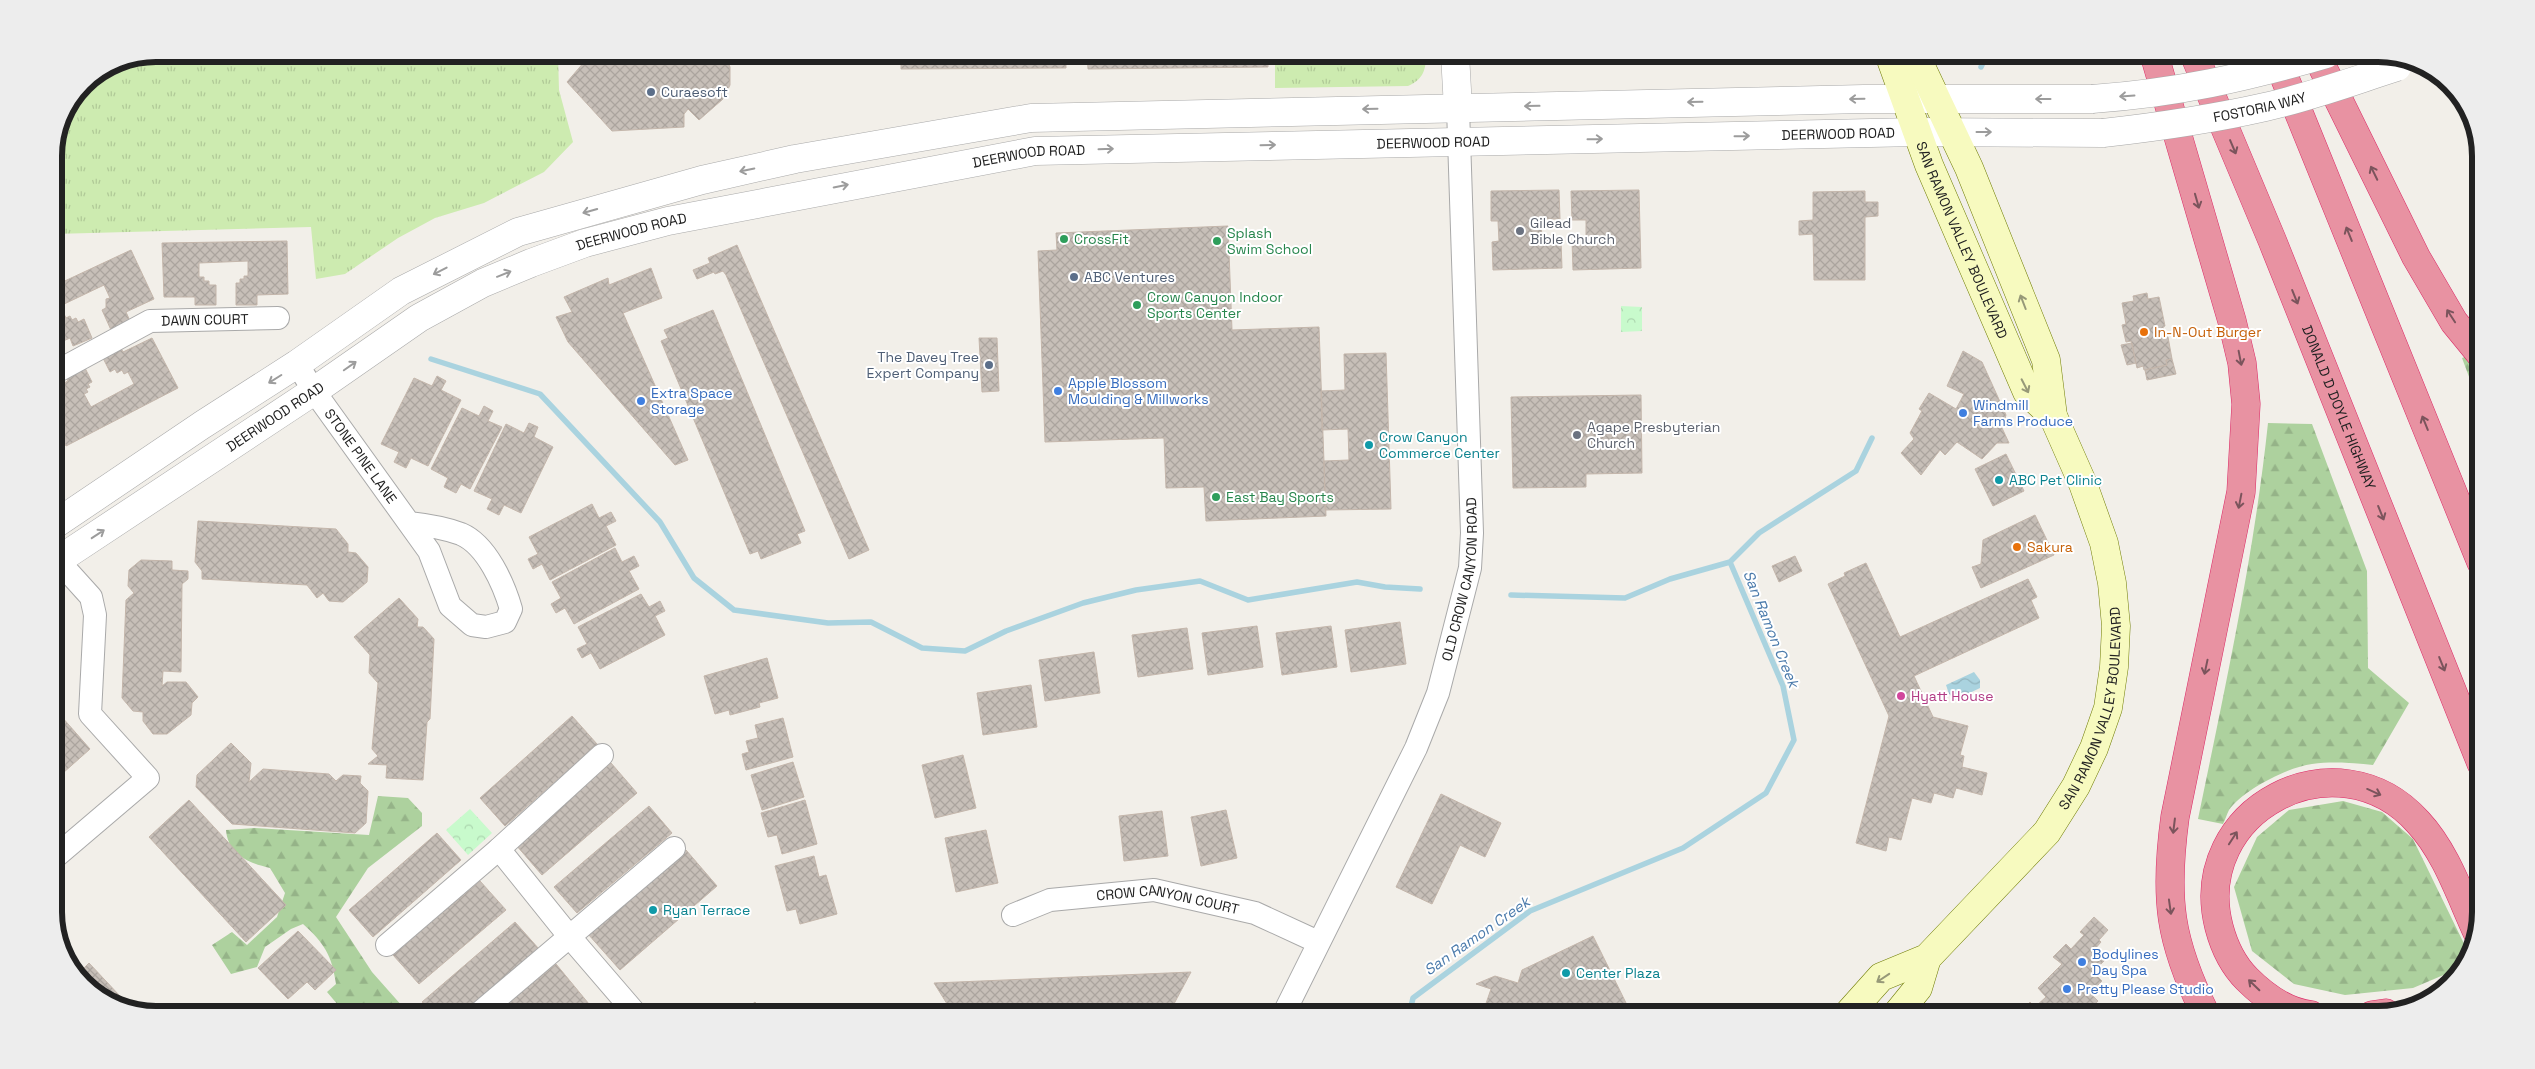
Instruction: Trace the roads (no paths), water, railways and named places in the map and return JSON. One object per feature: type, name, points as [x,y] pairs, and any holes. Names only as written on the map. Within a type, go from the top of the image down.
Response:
[{"type":"highway","points":[[2156,62],[2232,321],[2242,363],[2246,404],[2241,492],[2175,817],[2170,859],[2169,902],[2176,943],[2191,985],[2202,1006]]},
{"type":"highway","name":"DONALD D DOYLE HIGHWAY","points":[[2197,62],[2272,240],[2472,740]]},
{"type":"highway","points":[[2278,62],[2472,539]]},
{"type":"highway","points":[[2320,62],[2420,265],[2454,322],[2472,343]]},
{"type":"highway","points":[[2444,468],[2472,506]]},
{"type":"highway","points":[[2283,1006],[2266,997],[2239,971],[2223,943],[2216,914],[2216,882],[2225,851],[2246,819],[2272,798],[2302,785],[2335,782],[2366,788],[2396,802],[2419,823],[2441,855],[2472,921]]},
{"type":"main road","name":"SAN RAMON VALLEY BOULEVARD","points":[[1892,62],[1917,132],[2027,392],[2053,416]]},
{"type":"main road","name":"SAN RAMON VALLEY BOULEVARD","points":[[1854,1006],[1881,977],[1927,958],[2032,850],[2059,816],[2094,748],[2108,708],[2114,667],[2116,626],[2112,583],[2095,516],[2053,416],[2046,360],[2000,242],[1918,62]]},
{"type":"main road","points":[[1983,291],[2005,310],[2027,358],[2032,363],[2046,360]]},
{"type":"main road","name":"SAN RAMON VALLEY BOULEVARD","points":[[1903,1006],[1918,988],[1927,958]]},
{"type":"street","points":[[1455,62],[1458,108]]},
{"type":"street","points":[[63,519],[202,425],[298,364],[401,291],[518,232],[702,180],[795,159],[1031,118],[1934,98],[2092,98],[2151,95],[2201,87],[2298,62]]},
{"type":"street","name":"FOSTORIA WAY","points":[[2103,133],[2171,125],[2266,107],[2331,89],[2400,65]]},
{"type":"street","name":"OLD CROW CANYON ROAD","points":[[1287,1006],[1416,748],[1438,693],[1470,568],[1472,533],[1458,108]]},
{"type":"street","name":"DEERWOOD ROAD","points":[[63,555],[314,391],[419,318],[483,283],[585,243],[668,221],[1035,151],[1917,132],[2103,133]]},
{"type":"street","name":"DAWN COURT","points":[[63,368],[150,321],[278,318]]},
{"type":"street","name":"STONE PINE LANE","points":[[298,364],[314,391],[409,523],[429,550],[450,606],[472,625],[486,627],[504,622],[511,609],[504,585],[484,552],[463,535],[434,526],[409,523]]},
{"type":"street","points":[[63,568],[91,598],[95,615],[90,714],[148,778],[63,850]]},
{"type":"street","points":[[387,945],[499,849],[602,755]]},
{"type":"street","points":[[487,1006],[674,848]]},
{"type":"street","points":[[499,849],[569,936],[629,1006]]},
{"type":"street","name":"CROW CANYON COURT","points":[[1013,915],[1050,900],[1154,890],[1255,913],[1318,942]]},
{"type":"water","points":[[1974,672],[1980,680],[1980,688],[1955,700],[1949,694],[1946,685]]},
{"type":"waterway","name":"San Ramon Creek","points":[[1981,67],[1983,62]]},
{"type":"waterway","points":[[431,359],[540,394],[660,522],[694,578],[734,610],[828,623],[871,622],[922,648],[965,651],[1006,631],[1083,603],[1136,590],[1200,581],[1248,600],[1357,582],[1385,587],[1420,589]]},
{"type":"waterway","name":"San Ramon Creek","points":[[1411,1006],[1413,998],[1530,911],[1683,848],[1766,793],[1794,740],[1783,686],[1730,562],[1759,533],[1856,471],[1872,438]]},
{"type":"waterway","points":[[1511,595],[1625,598],[1670,579],[1730,562]]},
{"type":"place","name":"Curaesoft","points":[[651,92]]},
{"type":"place","name":"Gilead Bible Church","points":[[1520,231]]},
{"type":"place","name":"CrossFit","points":[[1064,239]]},
{"type":"place","name":"Splash Swim School","points":[[1217,241]]},
{"type":"place","name":"ABC Ventures","points":[[1074,277]]},
{"type":"place","name":"Crow Canyon Indoor Sports Center","points":[[1137,305]]},
{"type":"place","name":"In-N-Out Burger","points":[[2144,332]]},
{"type":"place","name":"The Davey Tree Expert Company","points":[[989,365]]},
{"type":"place","name":"Apple Blossom Moulding & Millworks","points":[[1058,391]]},
{"type":"place","name":"Extra Space Storage","points":[[641,401]]},
{"type":"place","name":"Windmill Farms Produce","points":[[1963,413]]},
{"type":"place","name":"Agape Presbyterian Church","points":[[1577,435]]},
{"type":"place","name":"Crow Canyon Commerce Center","points":[[1369,445]]},
{"type":"place","name":"ABC Pet Clinic","points":[[1999,480]]},
{"type":"place","name":"East Bay Sports","points":[[1216,497]]},
{"type":"place","name":"Sakura","points":[[2017,547]]},
{"type":"place","name":"Hyatt House","points":[[1901,696]]},
{"type":"place","name":"Ryan Terrace","points":[[653,910]]},
{"type":"place","name":"Bodylines Day Spa","points":[[2082,962]]},
{"type":"place","name":"Center Plaza","points":[[1566,973]]},
{"type":"place","name":"Pretty Please Studio","points":[[2067,989]]}]
